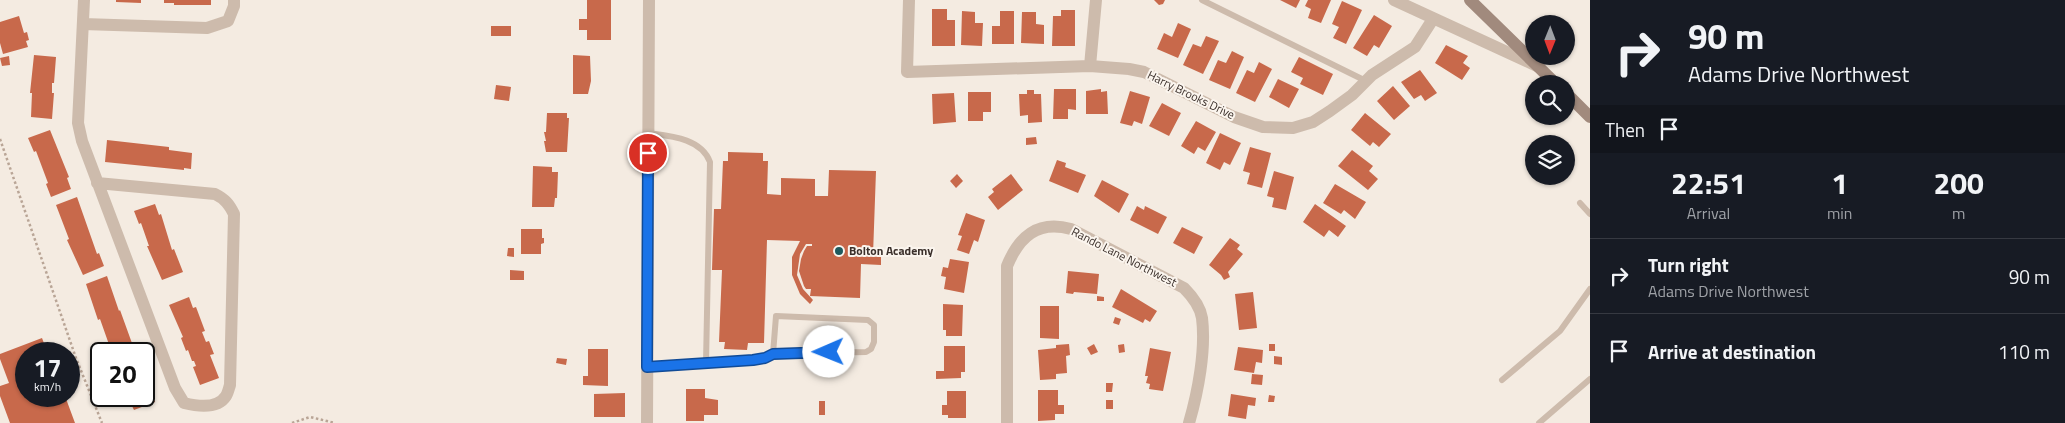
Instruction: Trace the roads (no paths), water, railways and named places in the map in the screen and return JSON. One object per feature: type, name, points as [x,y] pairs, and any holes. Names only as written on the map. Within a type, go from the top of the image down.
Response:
[{"type":"main road","points":[[1470,0],[1547,75]]},
{"type":"main road","points":[[1575,103],[1590,117]]},
{"type":"street","points":[[84,0],[78,123],[82,141],[97,183],[174,388],[184,403],[199,406],[215,404],[226,397],[230,384],[234,214],[223,198],[215,194],[97,183]]},
{"type":"street","points":[[83,24],[207,28],[228,21],[234,6],[234,0]]},
{"type":"street","points":[[647,423],[649,0]]},
{"type":"street","name":"Harry Brooks Drive","points":[[909,0],[907,72],[1090,66],[1129,69],[1144,72],[1234,117],[1263,126],[1293,128],[1313,122],[1367,82],[1372,75],[1415,46],[1433,19]]},
{"type":"street","points":[[1090,66],[1096,0]]},
{"type":"street","points":[[1394,0],[1540,68]]},
{"type":"street","name":"Rando Lane Northwest","points":[[1006,423],[1007,266],[1014,249],[1028,235],[1037,230],[1057,227],[1071,230],[1184,288],[1191,295],[1198,306],[1202,318],[1198,390],[1189,423]]},
{"type":"lane","points":[[1202,0],[1367,82]]},
{"type":"lane","points":[[648,133],[672,136],[701,147],[710,162],[706,363]]},
{"type":"lane","points":[[1580,203],[1590,214]]},
{"type":"lane","points":[[1502,380],[1560,331],[1590,289]]},
{"type":"lane","points":[[647,367],[765,358],[773,354],[866,352],[871,349],[874,342],[874,325],[868,320],[776,316],[773,354]]},
{"type":"lane","points":[[1539,423],[1590,379]]},
{"type":"place","name":"Bolton Academy","points":[[839,251]]}]
